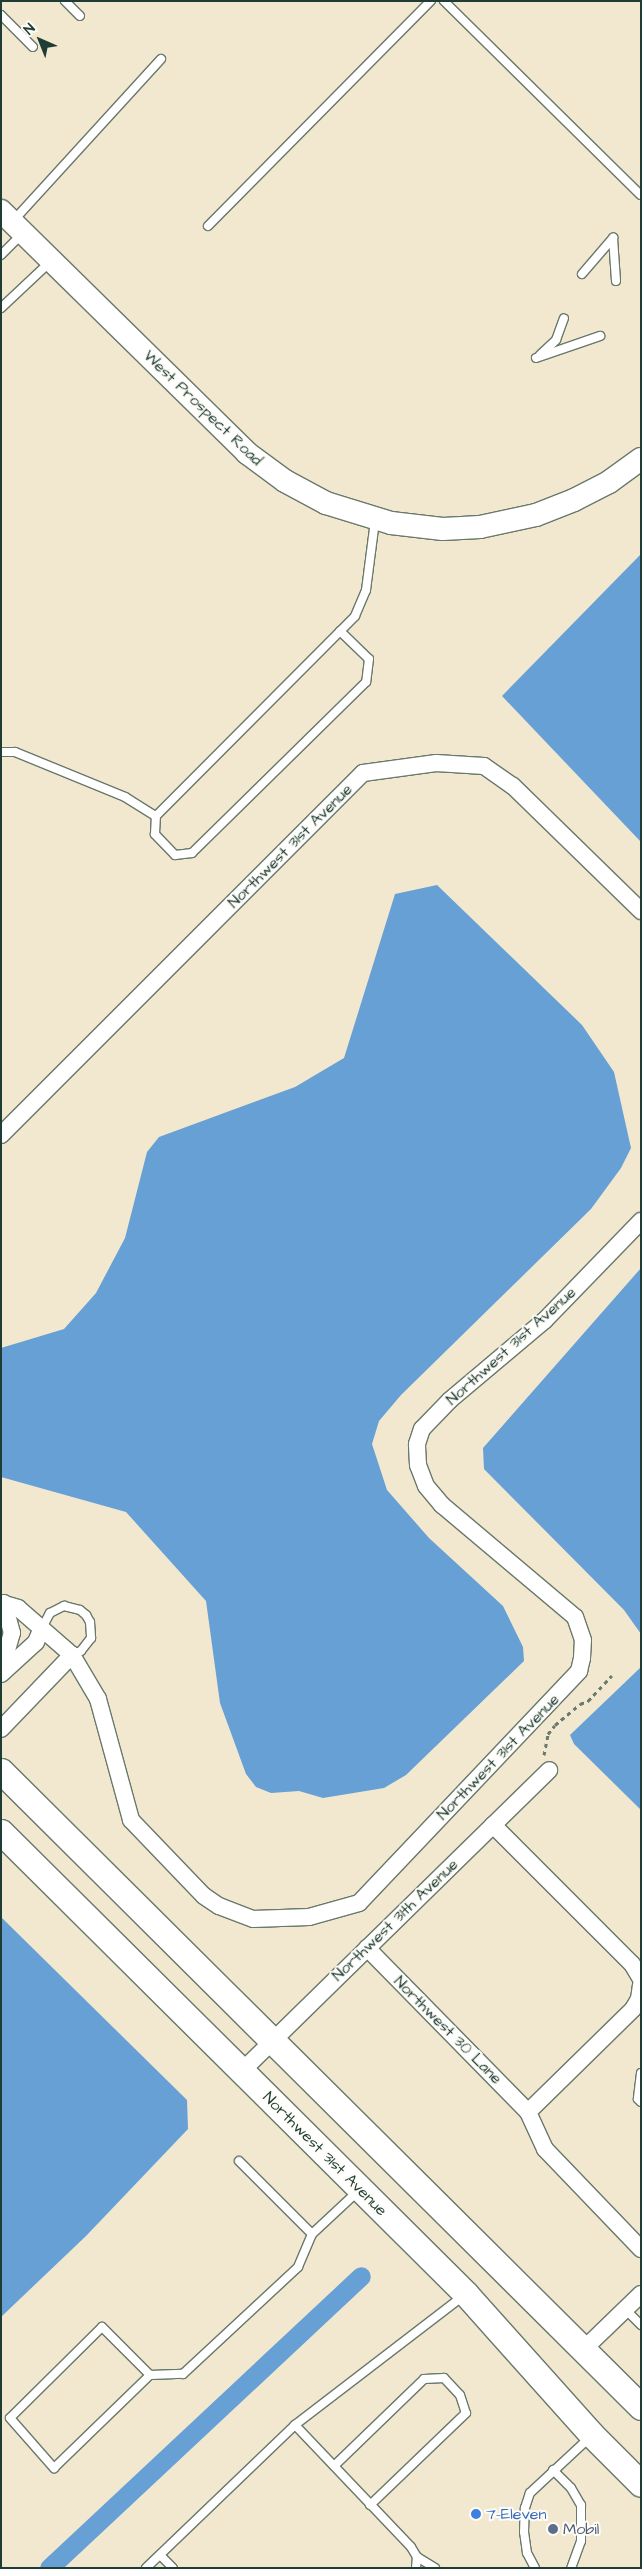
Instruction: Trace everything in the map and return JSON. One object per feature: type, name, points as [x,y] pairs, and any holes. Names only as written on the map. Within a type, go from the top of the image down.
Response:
[{"type":"main road","name":"West Prospect Road","points":[[12,222],[260,464],[312,496],[375,519],[443,528],[519,520],[586,494],[641,459]]},
{"type":"main road","points":[[1,1771],[641,2407]]},
{"type":"main road","name":"Northwest 31st Avenue","points":[[1,1832],[466,2294],[592,2435],[641,2484]]},
{"type":"street","name":"Northwest 31st Avenue","points":[[1,1134],[363,773],[436,763],[484,766],[513,786],[641,912]]},
{"type":"street","name":"Northwest 31st Avenue","points":[[2,1603],[18,1608],[72,1655],[98,1699],[131,1820],[204,1896],[219,1906],[253,1919],[308,1916],[359,1903],[579,1672],[582,1658],[583,1640],[575,1617],[442,1505],[426,1486],[418,1465],[417,1444],[422,1429],[450,1400],[545,1320],[641,1221]]},
{"type":"street","points":[[1,1672],[12,1633],[2,1603]]},
{"type":"street","points":[[1,1672],[25,1655],[42,1628]]},
{"type":"street","points":[[1,1729],[72,1655]]},
{"type":"street","name":"Northwest 31th Avenue","points":[[242,2071],[271,2039],[367,1948],[548,1770]]},
{"type":"street","points":[[493,1825],[632,1964],[641,1978]]},
{"type":"street","name":"Northwest 30 Lane","points":[[367,1948],[528,2112],[545,2149],[641,2249]]},
{"type":"street","points":[[528,2112],[633,2009],[639,1999],[641,1986]]},
{"type":"street","points":[[584,2349],[641,2294]]},
{"type":"lane","points":[[65,1],[80,16]]},
{"type":"lane","points":[[208,226],[431,1]]},
{"type":"lane","points":[[444,1],[641,195]]},
{"type":"lane","points":[[1,15],[33,47]]},
{"type":"lane","points":[[1,255],[12,222],[161,59]]},
{"type":"lane","points":[[582,274],[613,238],[616,281]]},
{"type":"lane","points":[[1,308],[52,260]]},
{"type":"lane","points":[[564,318],[556,340],[536,358],[600,336]]},
{"type":"lane","points":[[340,631],[369,659],[366,682],[192,853],[175,854],[155,834],[156,816],[340,631],[355,616],[366,590],[375,519]]},
{"type":"lane","points":[[1,752],[24,755],[124,797],[156,816]]},
{"type":"lane","points":[[42,1628],[50,1614],[64,1606],[80,1610],[86,1615],[92,1630],[90,1638],[81,1651],[72,1655]]},
{"type":"lane","points":[[641,2073],[638,2100],[641,2102]]},
{"type":"lane","points":[[239,2162],[312,2234]]},
{"type":"lane","points":[[150,2375],[102,2327],[10,2418],[54,2468],[150,2375],[183,2374],[298,2267],[312,2234],[360,2189]]},
{"type":"lane","points":[[146,2568],[295,2425],[466,2294]]},
{"type":"lane","points":[[625,2309],[641,2325]]},
{"type":"lane","points":[[334,2466],[424,2379],[444,2378],[460,2394],[466,2413],[370,2505]]},
{"type":"lane","points":[[295,2425],[411,2547],[417,2557],[435,2568]]},
{"type":"lane","points":[[535,2568],[526,2554],[525,2508],[530,2493],[592,2435]]},
{"type":"lane","points":[[553,2470],[571,2488],[581,2505],[581,2541],[571,2568]]},
{"type":"lane","points":[[160,2555],[173,2568]]},
{"type":"lane","points":[[416,2568],[417,2557]]},
{"type":"path","points":[[548,1770],[544,1754],[548,1734],[580,1704],[588,1701],[612,1675]]},
{"type":"water","points":[[641,554],[641,842],[502,696]]},
{"type":"water","points":[[437,885],[582,1025],[614,1072],[631,1148],[621,1168],[591,1209],[401,1395],[379,1421],[372,1444],[387,1490],[429,1538],[503,1606],[523,1647],[524,1661],[406,1775],[384,1788],[323,1798],[299,1791],[271,1793],[256,1787],[246,1774],[220,1703],[206,1601],[126,1512],[1,1477],[1,1348],[64,1329],[96,1293],[125,1238],[147,1152],[159,1137],[295,1087],[344,1058],[395,894]]},
{"type":"water","points":[[641,1268],[641,1634],[624,1610],[484,1469],[483,1448]]},
{"type":"water","points":[[641,1667],[641,1810],[574,1744],[570,1735]]},
{"type":"water","points":[[1,1917],[187,2100],[188,2129],[86,2236],[1,2317]]},
{"type":"waterway","points":[[49,2568],[361,2276]]},
{"type":"place","name":"7-Eleven","points":[[476,2514]]},
{"type":"place","name":"Mobil","points":[[553,2529]]}]
